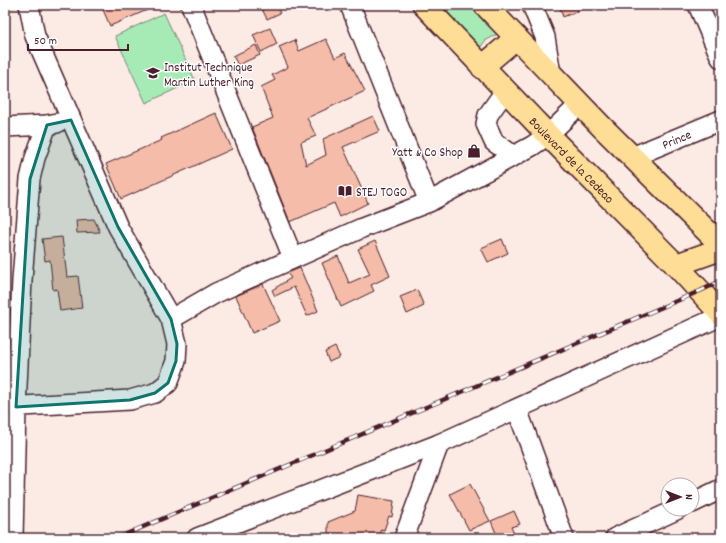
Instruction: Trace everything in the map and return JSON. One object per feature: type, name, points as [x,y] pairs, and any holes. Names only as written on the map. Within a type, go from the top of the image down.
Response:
[{"type":"main road","name":"Boulevard de la Cedeao","points":[[424,5],[505,91],[676,265],[721,315]]},
{"type":"main road","points":[[485,5],[632,157],[721,245]]},
{"type":"main road","points":[[482,67],[516,38]]},
{"type":"main road","points":[[676,265],[721,248]]},
{"type":"street","points":[[11,407],[130,400],[155,393],[168,382],[176,361],[177,344],[171,319],[118,227],[71,120],[35,36],[29,5]]},
{"type":"street","points":[[191,5],[293,258]]},
{"type":"street","points":[[350,5],[429,202]]},
{"type":"street","points":[[532,5],[545,38],[551,74]]},
{"type":"street","points":[[698,5],[721,58]]},
{"type":"street","points":[[505,91],[488,115],[486,124],[494,142],[514,156]]},
{"type":"street","points":[[171,319],[216,293],[293,258],[362,228],[429,202],[532,146],[548,135],[580,104]]},
{"type":"street","points":[[5,127],[47,125],[71,120]]},
{"type":"street","name":"Prince","points":[[632,157],[721,120]]},
{"type":"street","points":[[13,538],[11,407],[14,280],[30,179],[35,158],[47,125]]},
{"type":"street","points":[[197,538],[440,444],[518,410],[721,315]]},
{"type":"street","points":[[518,410],[564,538]]},
{"type":"street","points":[[404,538],[440,444]]},
{"type":"street","points":[[700,499],[721,489]]},
{"type":"street","points":[[615,538],[661,517]]},
{"type":"highlighted area","points":[[71,120],[118,227],[171,319],[177,344],[176,361],[168,383],[155,393],[130,400],[16,407],[30,179],[47,125]]},
{"type":"green space","points":[[439,5],[473,5],[497,30],[496,35],[485,41],[480,48]]},
{"type":"green space","points":[[164,13],[195,80],[146,103],[115,36]]},
{"type":"building","points":[[101,5],[159,5],[110,26]]},
{"type":"building","points":[[260,5],[276,5],[280,13],[267,19]]},
{"type":"building","points":[[559,5],[592,5],[563,17]]},
{"type":"building","points":[[270,28],[277,44],[261,52],[253,35]]},
{"type":"building","points":[[326,39],[335,58],[345,53],[365,91],[307,118],[316,136],[301,142],[306,165],[326,155],[323,139],[373,116],[380,131],[343,147],[368,203],[340,217],[334,203],[290,222],[252,127],[273,118],[261,87],[275,80],[272,75],[288,67],[279,47],[295,40],[299,51]]},
{"type":"building","points":[[256,45],[260,55],[238,65],[233,56]]},
{"type":"building","points":[[216,113],[232,149],[121,199],[106,164],[162,140],[161,138]]},
{"type":"building","points":[[94,219],[100,232],[77,233],[76,220]]},
{"type":"building","points":[[62,237],[67,277],[78,276],[82,308],[60,311],[57,289],[53,290],[50,260],[45,261],[42,239]]},
{"type":"building","points":[[502,239],[508,253],[488,262],[481,248]]},
{"type":"building","points":[[375,241],[390,276],[371,285],[374,291],[341,307],[322,263],[338,256],[349,283],[370,274],[358,249]]},
{"type":"building","points":[[300,268],[318,311],[307,316],[294,287],[275,296],[272,290],[291,278],[287,273]]},
{"type":"building","points":[[263,284],[280,321],[252,333],[236,296]]},
{"type":"building","points":[[417,290],[424,306],[407,314],[400,297]]},
{"type":"building","points":[[335,347],[340,357],[329,362],[325,352]]},
{"type":"building","points":[[470,484],[490,521],[469,530],[450,494]]},
{"type":"building","points":[[358,495],[394,501],[392,517],[389,516],[384,530],[381,529],[378,538],[348,538],[328,533],[328,522],[355,511]]},
{"type":"building","points":[[514,511],[520,524],[511,527],[516,538],[498,538],[491,521]]},
{"type":"railway","points":[[117,538],[721,281]]},
{"type":"place","name":"Institut Technique Martin Luther King","points":[[153,73]]},
{"type":"place","name":"Yatt & Co Shop","points":[[474,151]]},
{"type":"place","name":"STEJ TOGO","points":[[345,191]]}]
